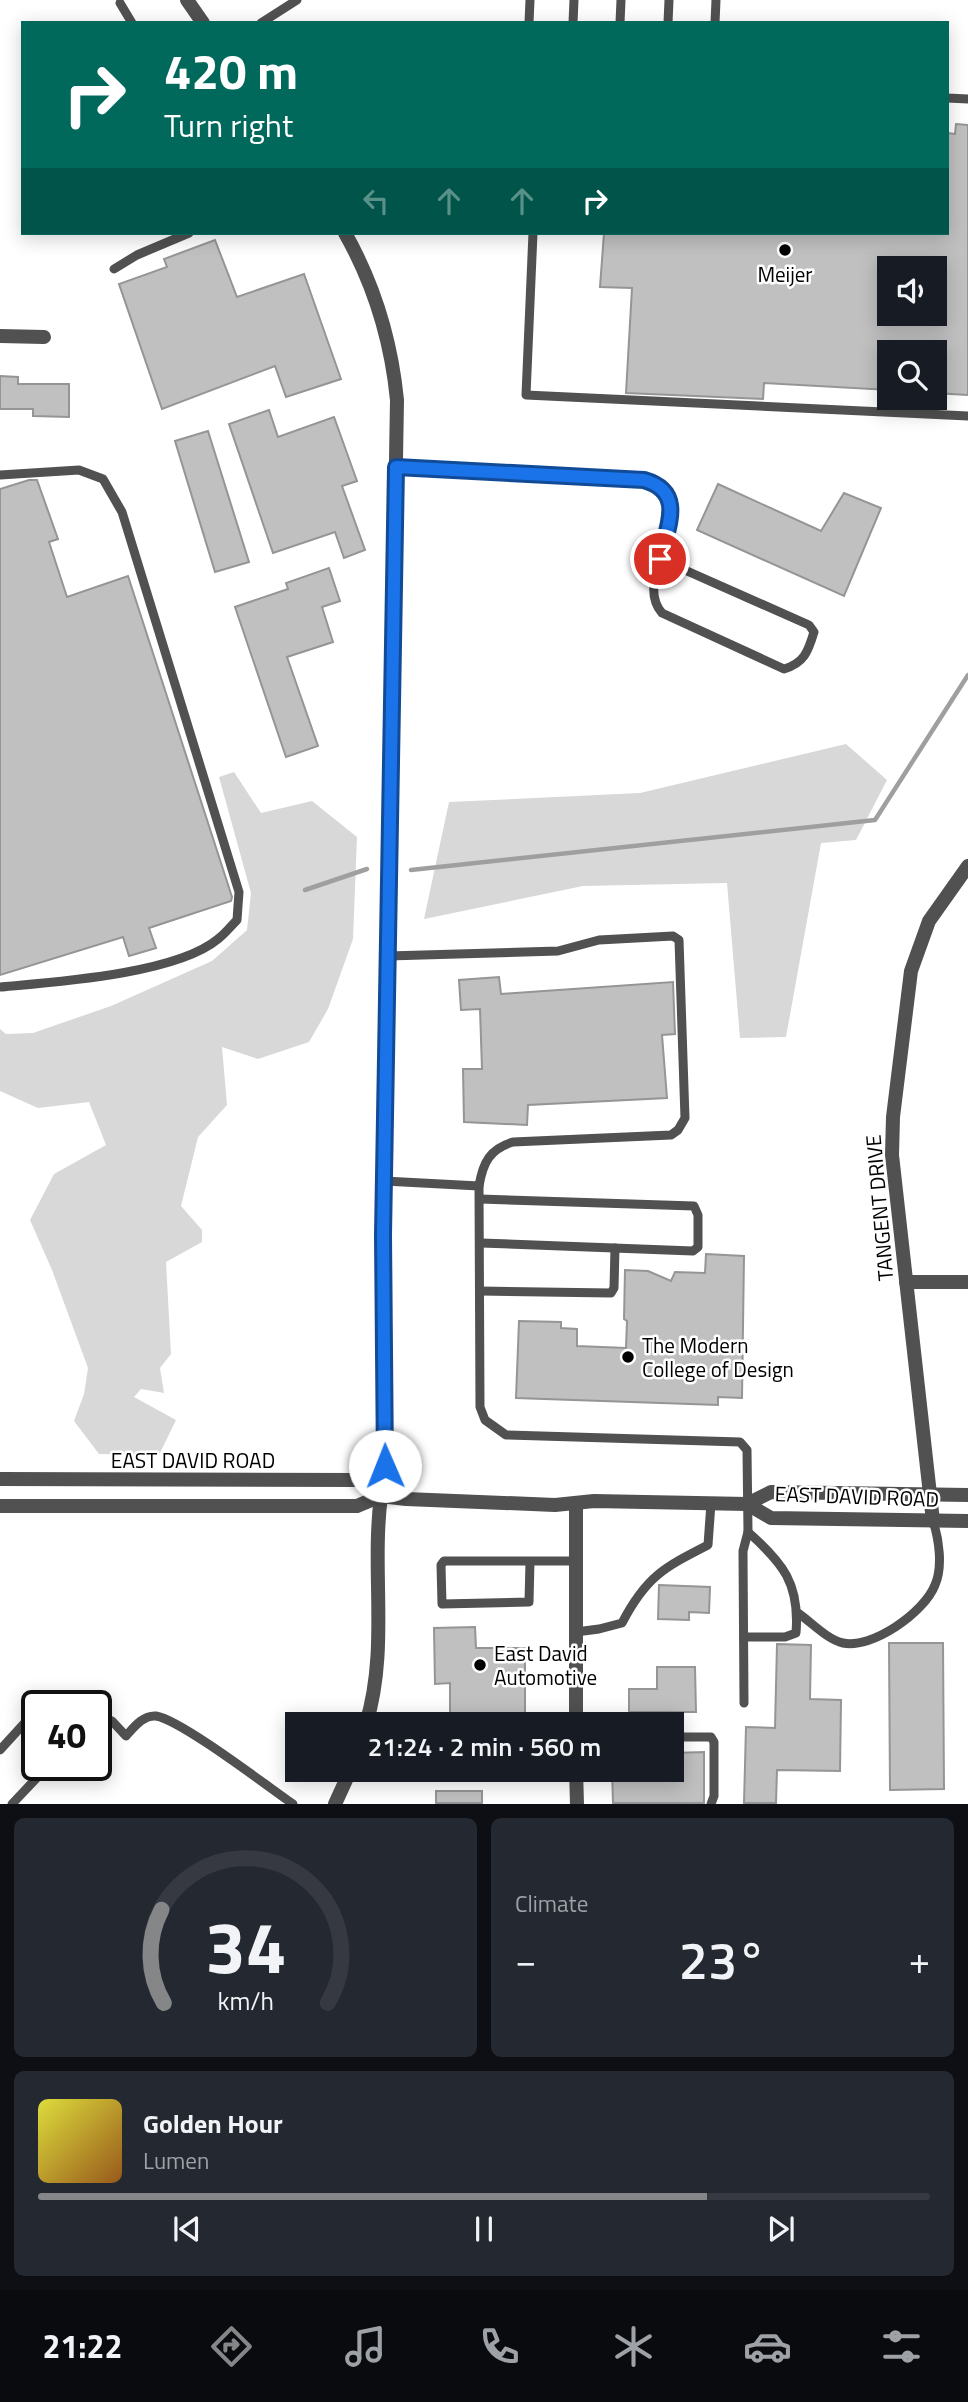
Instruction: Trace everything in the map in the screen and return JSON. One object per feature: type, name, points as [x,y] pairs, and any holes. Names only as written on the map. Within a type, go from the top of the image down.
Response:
[{"type":"street","points":[[187,0],[202,21]]},
{"type":"street","points":[[346,235],[373,290],[386,328],[397,400],[384,1181],[385,1466],[377,1569],[380,1637],[377,1677],[369,1712]]},
{"type":"street","points":[[0,336],[44,337]]},
{"type":"street","name":"TANGENT DRIVE","points":[[933,1521],[892,1143],[893,1117],[908,993],[918,945],[929,921],[968,866]]},
{"type":"street","points":[[906,1282],[968,1282]]},
{"type":"street","name":"EAST DAVID ROAD","points":[[0,1479],[359,1480],[381,1496],[555,1505],[747,1504],[771,1492],[968,1496]]},
{"type":"street","name":"EAST DAVID ROAD","points":[[0,1506],[357,1506],[381,1496]]},
{"type":"street","points":[[576,1503],[576,1712]]},
{"type":"street","name":"EAST DAVID ROAD","points":[[747,1504],[771,1518],[968,1521]]},
{"type":"street","points":[[335,1804],[345,1782]]},
{"type":"street","points":[[576,1782],[577,1804]]},
{"type":"lane","points":[[264,21],[297,0]]},
{"type":"lane","points":[[529,21],[530,0]]},
{"type":"lane","points":[[573,21],[574,0]]},
{"type":"lane","points":[[620,21],[621,0]]},
{"type":"lane","points":[[668,21],[669,0]]},
{"type":"lane","points":[[715,21],[716,0]]},
{"type":"lane","points":[[120,3],[131,21]]},
{"type":"lane","points":[[949,98],[968,99]]},
{"type":"lane","points":[[114,269],[137,255],[184,235]]},
{"type":"lane","points":[[533,235],[526,395],[968,415]]},
{"type":"lane","points":[[396,467],[644,480],[658,484],[670,497],[671,513],[652,592],[653,603],[662,613],[783,669],[796,665],[808,653],[814,632],[809,625],[660,559]]},
{"type":"lane","points":[[0,475],[79,470],[103,479],[122,512],[239,892],[237,920],[217,941],[165,965],[64,981],[0,987]]},
{"type":"lane","points":[[388,956],[558,951],[600,940],[636,938],[673,936],[679,940],[685,1118],[678,1130],[671,1135],[513,1142],[490,1154],[482,1170],[480,1407],[485,1420],[493,1429],[506,1435],[740,1442],[747,1450],[748,1532],[743,1551],[744,1703]]},
{"type":"lane","points":[[384,1181],[480,1186]]},
{"type":"lane","points":[[480,1199],[694,1206],[698,1215],[698,1247],[693,1251],[481,1243]]},
{"type":"lane","points":[[481,1291],[611,1293],[614,1288],[615,1248]]},
{"type":"lane","points":[[576,1632],[622,1623],[633,1603],[664,1567],[708,1545],[711,1503]]},
{"type":"lane","points":[[798,1613],[839,1643],[857,1645],[897,1626],[922,1606],[936,1584],[938,1537],[933,1521]]},
{"type":"lane","points":[[744,1637],[785,1637],[796,1633],[798,1613],[792,1580],[772,1553],[748,1532]]},
{"type":"lane","points":[[530,1561],[527,1603],[442,1604],[443,1561],[530,1561],[576,1561]]},
{"type":"lane","points":[[112,1722],[126,1736],[145,1717],[157,1716],[181,1728],[293,1804]]},
{"type":"lane","points":[[0,1750],[21,1728]]},
{"type":"lane","points":[[684,1737],[711,1737],[715,1742],[714,1796],[711,1804]]},
{"type":"lane","points":[[12,1804],[34,1781]]},
{"type":"shaded area","points":[[846,744],[887,780],[856,840],[821,843],[786,1037],[740,1038],[727,883],[583,886],[424,919],[449,802],[640,793]]},
{"type":"shaded area","points":[[234,772],[261,813],[312,801],[357,837],[353,939],[328,1009],[309,1042],[258,1059],[222,1047],[227,1105],[198,1137],[181,1206],[202,1230],[202,1242],[166,1262],[171,1354],[160,1368],[164,1393],[141,1389],[134,1397],[176,1420],[159,1455],[99,1454],[74,1421],[84,1394],[88,1368],[52,1270],[30,1220],[54,1174],[106,1145],[89,1102],[38,1108],[0,1091],[0,1029],[6,1034],[33,1033],[111,1006],[212,961],[247,930],[251,893],[219,777]]},
{"type":"building","name":"Meijer","points":[[956,124],[968,125],[968,395],[947,394],[947,340],[877,340],[877,389],[764,383],[763,399],[626,393],[632,288],[600,287],[604,235],[949,235],[949,133],[955,134]]},
{"type":"building","points":[[215,240],[237,297],[304,274],[341,379],[286,397],[275,366],[162,409],[119,284],[167,267],[164,259]]},
{"type":"building","points":[[0,376],[18,377],[18,384],[69,384],[69,417],[33,416],[33,409],[0,409]]},
{"type":"building","points":[[269,410],[278,437],[334,417],[357,481],[342,486],[365,550],[344,558],[335,532],[273,553],[229,424]]},
{"type":"building","points":[[208,431],[249,562],[215,572],[175,441]]},
{"type":"building","points":[[37,480],[58,539],[49,542],[67,597],[128,576],[232,897],[231,901],[149,928],[156,948],[129,956],[123,937],[0,975],[0,489]]},
{"type":"building","points":[[718,484],[821,531],[844,493],[881,508],[844,596],[697,530]]},
{"type":"building","points":[[329,568],[340,601],[322,607],[333,642],[287,657],[318,746],[286,757],[235,607],[288,589],[286,583]]},
{"type":"building","points":[[499,977],[501,994],[673,982],[675,1034],[662,1035],[667,1098],[528,1105],[527,1125],[464,1122],[463,1069],[482,1069],[480,1009],[461,1010],[459,980]]},
{"type":"building","name":"The Modern College of Design","points":[[706,1254],[744,1256],[742,1398],[718,1397],[718,1405],[516,1398],[519,1321],[561,1322],[561,1328],[577,1329],[577,1346],[626,1348],[625,1270],[648,1271],[671,1281],[675,1272],[705,1273]]},
{"type":"building","points":[[659,1585],[710,1587],[709,1613],[689,1612],[689,1620],[658,1619]]},
{"type":"building","name":"East David Automotive","points":[[475,1627],[476,1648],[525,1648],[525,1712],[450,1712],[450,1683],[435,1684],[434,1628]]},
{"type":"building","points":[[889,1643],[943,1643],[944,1789],[890,1790]]},
{"type":"building","points":[[777,1644],[811,1645],[810,1699],[841,1700],[840,1771],[777,1770],[776,1803],[744,1803],[746,1727],[775,1728]]},
{"type":"building","points":[[657,1667],[695,1667],[696,1712],[629,1712],[629,1689],[657,1689]]},
{"type":"building","points":[[704,1752],[704,1803],[613,1803],[612,1782],[684,1782],[684,1753]]},
{"type":"building","points":[[436,1791],[482,1791],[482,1803],[436,1803]]},
{"type":"waterway","points":[[411,870],[875,820],[968,675]]},
{"type":"waterway","points":[[305,890],[367,869]]},
{"type":"place","name":"Meijer","points":[[785,250]]},
{"type":"place","name":"The Modern College of Design","points":[[628,1357]]},
{"type":"place","name":"East David Automotive","points":[[480,1665]]},
{"type":"route","points":[[385,1466],[383,1235],[396,467],[644,480],[658,484],[670,497],[671,513],[660,559]]}]
